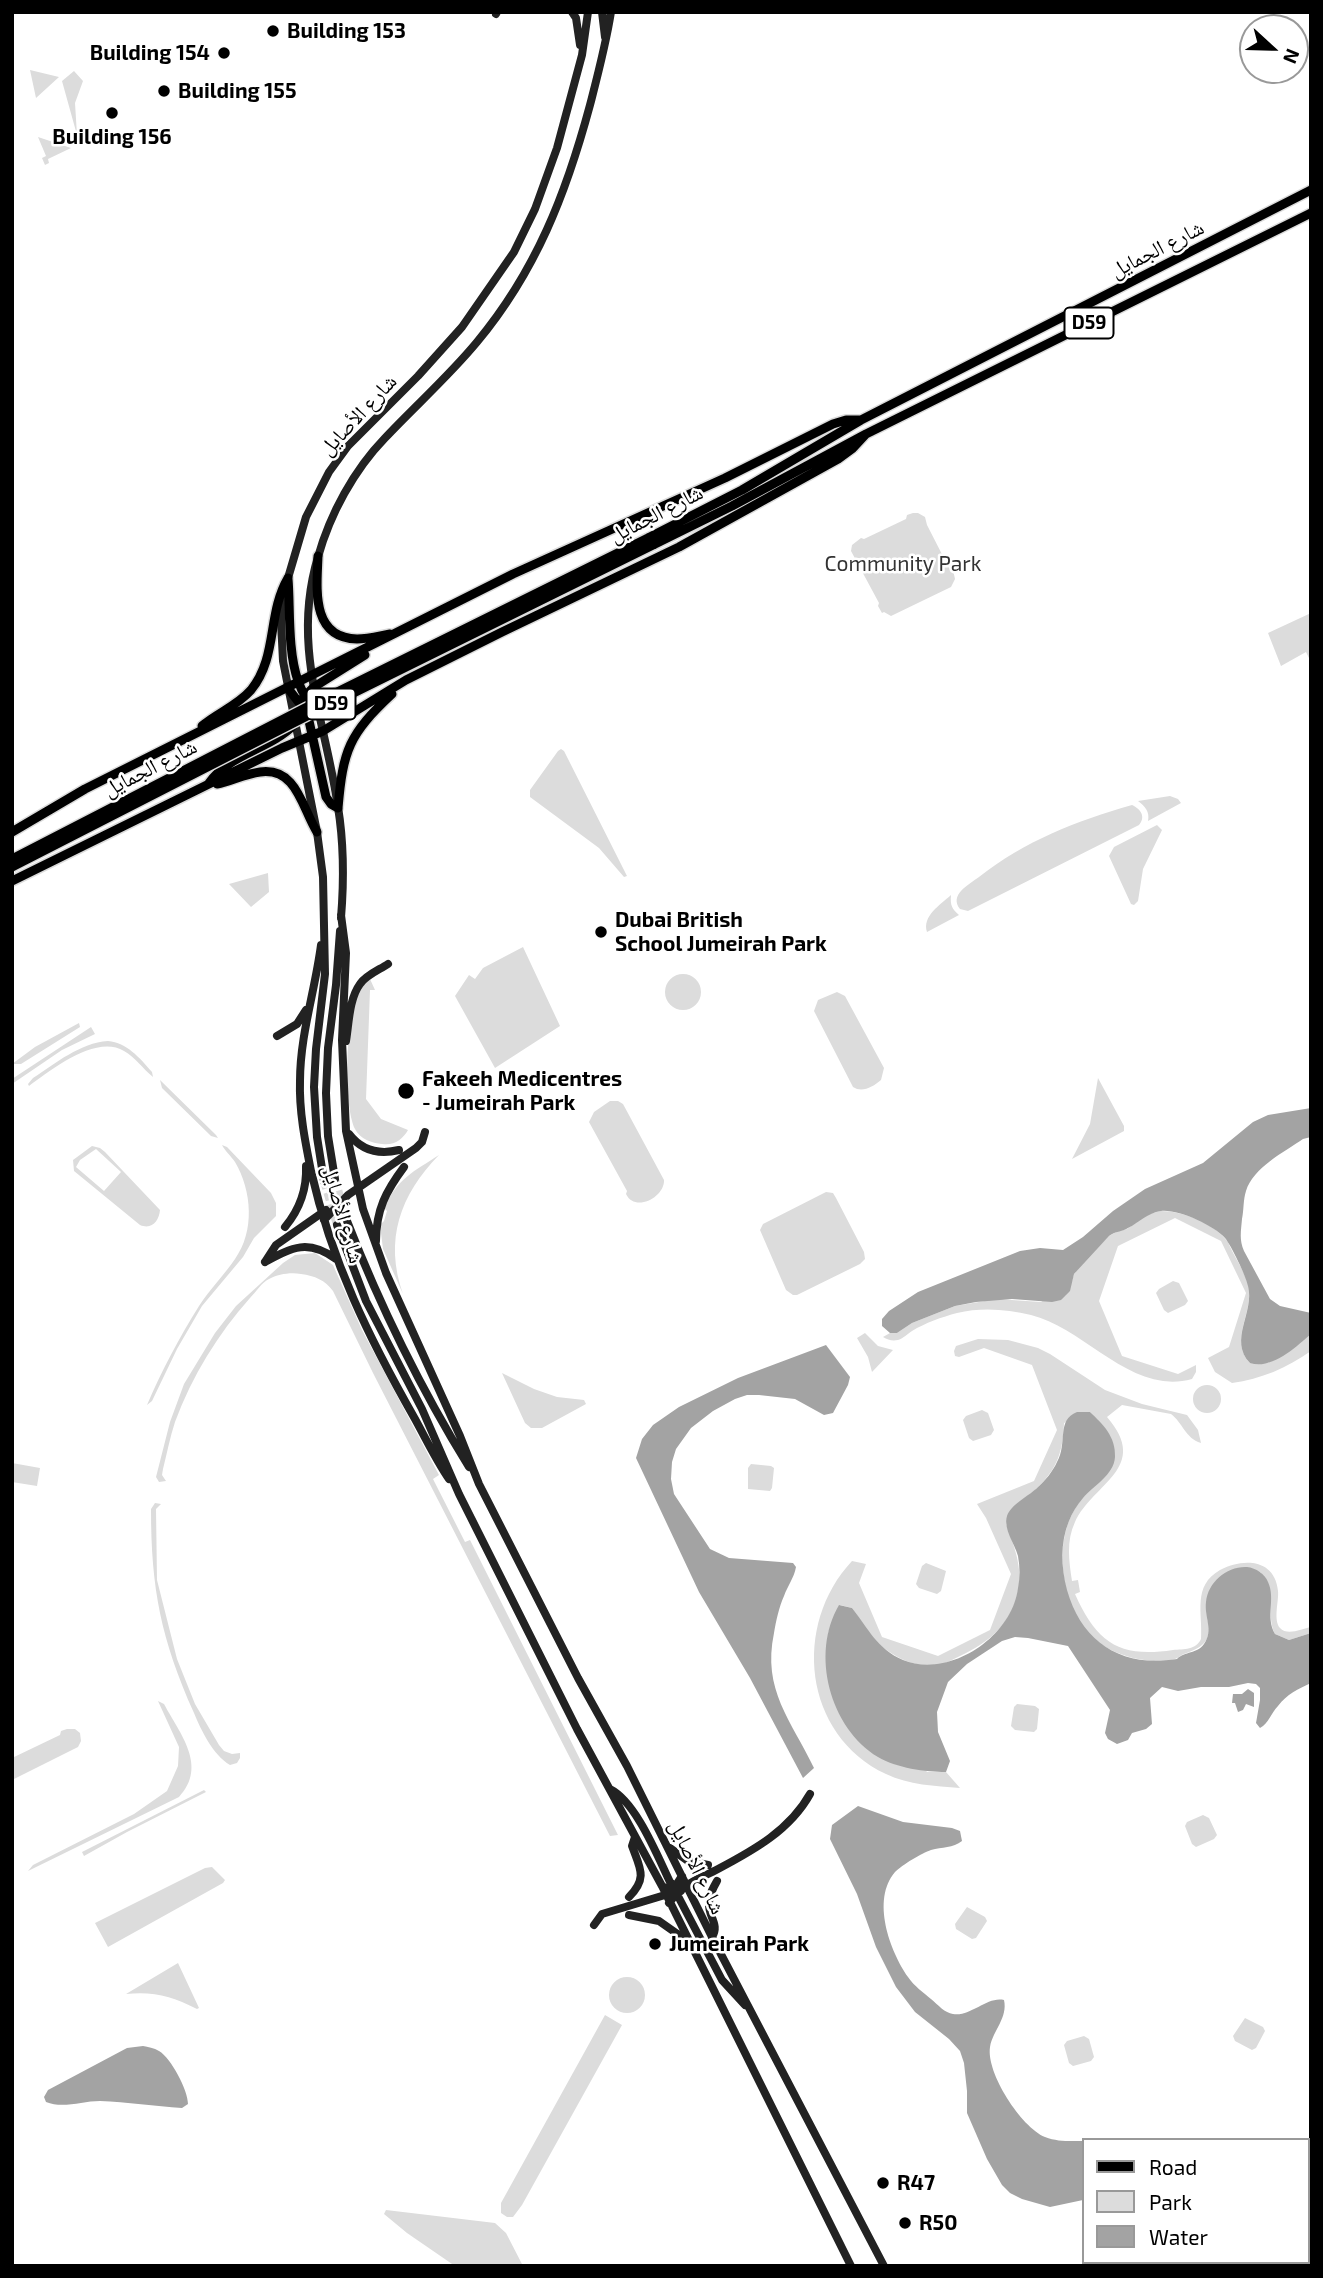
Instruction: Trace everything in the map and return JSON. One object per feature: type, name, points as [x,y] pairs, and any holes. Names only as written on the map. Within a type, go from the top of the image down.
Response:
[{"type":"main road","points":[[572,12],[578,27],[582,55]]},
{"type":"main road","name":"شارع الأصايل","points":[[296,723],[287,687],[281,640],[283,602],[306,517],[329,472],[354,439],[441,352],[492,286],[514,252],[547,179],[582,55],[588,12]]},
{"type":"main road","points":[[602,12],[606,43]]},
{"type":"main road","name":"شارع الأصايل","points":[[312,675],[306,622],[309,595],[318,556],[337,509],[368,459],[477,342],[510,298],[532,262],[554,217],[577,152],[614,12]]},
{"type":"main road","name":"شارع الجمايل","points":[[12,867],[650,541],[860,420],[1311,190]]},
{"type":"main road","name":"شارع الجمايل","points":[[12,859],[305,708],[650,541],[732,506],[866,434],[1311,213]]},
{"type":"main road","name":"D59","points":[[12,832],[85,789],[513,574],[725,478],[833,424],[860,420]]},
{"type":"main road","name":"D59","points":[[12,881],[208,784],[323,731],[407,680],[679,547],[838,459],[866,434]]},
{"type":"main road","points":[[318,556],[317,606],[321,616],[334,632],[360,639],[402,632]]},
{"type":"main road","points":[[288,578],[292,647],[298,682],[307,698],[319,710],[335,715],[351,714]]},
{"type":"main road","points":[[197,733],[205,724],[242,699],[261,676],[270,654],[278,598],[288,578]]},
{"type":"main road","points":[[307,698],[402,632]]},
{"type":"main road","points":[[208,784],[219,771],[281,736],[296,723],[307,698],[312,675]]},
{"type":"main road","points":[[307,698],[312,736],[326,797],[338,808],[344,759],[355,734],[372,712],[407,680]]},
{"type":"main road","points":[[287,687],[307,698]]},
{"type":"main road","name":"شارع الأصايل","points":[[307,698],[319,710],[338,808],[343,862],[336,985],[326,1071],[327,1125],[335,1178]]},
{"type":"main road","points":[[296,723],[299,741]]},
{"type":"main road","name":"شارع الأصايل","points":[[299,741],[323,877],[325,974],[314,1087],[317,1137],[324,1181]]},
{"type":"main road","points":[[208,784],[223,783],[257,772],[277,774],[289,780],[296,788],[317,832]]},
{"type":"main road","name":"شارع الأصايل","points":[[341,915],[346,953],[342,1040],[346,1131],[357,1185],[376,1247],[480,1484]]},
{"type":"main road","name":"شارع الأصايل","points":[[324,918],[301,1055],[299,1084],[306,1145],[323,1217],[352,1298],[437,1460],[459,1494]]},
{"type":"main road","points":[[343,1061],[356,992],[365,979],[388,964]]},
{"type":"main road","points":[[277,1036],[298,1024],[311,1002]]},
{"type":"main road","points":[[346,1131],[361,1146],[370,1150],[380,1153],[399,1150]]},
{"type":"main road","points":[[337,1260],[321,1250],[300,1247],[265,1262],[276,1245],[323,1217],[357,1185],[416,1148],[422,1142],[425,1132]]},
{"type":"main road","points":[[285,1227],[297,1211],[304,1189],[306,1145]]},
{"type":"main road","points":[[376,1247],[376,1223],[380,1204],[387,1189],[404,1167]]},
{"type":"main road","name":"شارع الأصايل","points":[[347,1221],[370,1280],[398,1338],[480,1484],[578,1678],[667,1845],[689,1943],[851,2266]]},
{"type":"main road","name":"شارع الأصايل","points":[[337,1224],[366,1300],[422,1409],[459,1494],[577,1729],[635,1837],[712,1937],[884,2266]]},
{"type":"main road","points":[[609,1788],[630,1805],[722,1980],[750,2009]]},
{"type":"main road","points":[[594,1925],[602,1914],[676,1890],[746,1854],[777,1833],[798,1813],[810,1794]]},
{"type":"main road","points":[[629,1896],[637,1888],[641,1877],[640,1864],[632,1846],[635,1837]]},
{"type":"main road","points":[[667,1845],[688,1861],[708,1865]]},
{"type":"main road","points":[[712,1937],[716,1928],[709,1904],[717,1881]]},
{"type":"main road","points":[[629,1916],[659,1921],[689,1943]]},
{"type":"green space","points":[[30,70],[59,77],[36,98]]},
{"type":"green space","points":[[74,71],[83,81],[75,103],[77,135],[62,81]]},
{"type":"green space","points":[[38,137],[71,148],[48,159],[49,163],[45,165],[42,158],[46,156]]},
{"type":"green space","name":"Community Park","points":[[913,513],[925,517],[949,568],[953,570],[955,579],[951,587],[891,616],[882,613],[878,606],[879,603],[851,551],[852,545]]},
{"type":"green space","points":[[1311,613],[1311,662],[1306,652],[1281,666],[1268,633]]},
{"type":"green space","points":[[561,749],[627,876],[624,877],[599,848],[530,797],[530,790]]},
{"type":"green space","points":[[1170,796],[1181,803],[1148,821],[1146,810],[1138,801]]},
{"type":"green space","points":[[1132,805],[1142,814],[1139,825],[968,911],[960,909],[957,904],[961,891],[1014,853],[1071,825]]},
{"type":"green space","points":[[1157,825],[1162,830],[1143,869],[1138,901],[1134,905],[1131,904],[1109,856],[1114,847]]},
{"type":"green space","points":[[268,873],[269,892],[251,907],[229,884]]},
{"type":"green space","points":[[951,895],[952,906],[959,915],[927,932],[929,916]]},
{"type":"green space","points":[[523,947],[560,1026],[495,1068],[455,996],[469,975],[475,979],[483,968]]},
{"type":"green space","points":[[683,974],[696,979],[701,992],[696,1005],[683,1010],[670,1005],[665,992],[670,979]]},
{"type":"green space","points":[[370,979],[375,990],[370,990],[366,1099],[381,1119],[408,1130],[401,1139],[390,1144],[374,1143],[360,1135],[351,1117],[349,1101],[347,1063],[350,1025],[358,993]]},
{"type":"green space","points":[[837,992],[845,996],[884,1068],[881,1080],[867,1088],[853,1087],[814,1011],[818,1000]]},
{"type":"green space","points":[[79,1023],[80,1027],[21,1064],[12,1064],[35,1047]]},
{"type":"green space","points":[[91,1027],[95,1034],[62,1050],[12,1084],[12,1079]]},
{"type":"green space","points":[[108,1041],[132,1052],[152,1072],[153,1077],[124,1051],[113,1047],[100,1047],[74,1056],[29,1086],[33,1078],[69,1055]]},
{"type":"green space","points":[[1098,1078],[1124,1126],[1124,1131],[1072,1159],[1090,1124]]},
{"type":"green space","points":[[160,1080],[218,1138],[211,1136],[162,1088]]},
{"type":"green space","points":[[610,1101],[623,1104],[664,1180],[660,1192],[649,1201],[630,1200],[589,1122],[594,1112]]},
{"type":"green space","points":[[222,1145],[271,1193],[276,1203],[276,1216],[254,1238],[243,1257],[202,1306],[152,1401],[147,1405],[185,1330],[203,1300],[235,1259],[246,1236],[249,1211],[245,1185],[235,1162]]},
{"type":"green space","points":[[92,1146],[100,1148],[160,1210],[156,1221],[148,1226],[140,1225],[74,1171],[73,1160]],"holes":[[[96,1149],[121,1172],[104,1191],[76,1167],[80,1160]]]},
{"type":"green space","points":[[439,1155],[414,1186],[399,1219],[395,1255],[403,1294],[383,1249],[380,1225],[387,1211],[384,1208],[401,1183]]},
{"type":"green space","points":[[826,1192],[833,1193],[836,1198],[864,1252],[865,1259],[860,1264],[793,1295],[786,1290],[760,1230],[763,1224]]},
{"type":"green space","points":[[1161,1211],[1179,1213],[1198,1220],[1228,1242],[1248,1284],[1249,1299],[1241,1340],[1245,1356],[1250,1363],[1268,1363],[1311,1334],[1311,1351],[1293,1363],[1253,1379],[1232,1383],[1215,1372],[1208,1358],[1229,1347],[1246,1293],[1221,1241],[1175,1218],[1118,1246],[1099,1301],[1122,1356],[1178,1374],[1196,1365],[1192,1379],[1170,1382],[1149,1378],[1129,1370],[1051,1322],[1013,1311],[966,1311],[928,1323],[898,1340],[883,1337],[955,1306],[997,1299],[1041,1302],[1072,1281],[1084,1261],[1109,1236],[1127,1229],[1148,1214]]},
{"type":"green space","points":[[315,1253],[333,1265],[362,1330],[439,1475],[433,1479],[465,1542],[470,1540],[618,1835],[610,1836],[333,1291],[327,1284],[311,1276],[289,1273],[266,1280],[259,1287],[227,1326],[198,1372],[173,1428],[162,1475],[166,1481],[159,1482],[156,1477],[170,1422],[184,1384],[215,1333],[236,1306],[283,1263],[295,1255]]},
{"type":"green space","points":[[1173,1281],[1179,1283],[1188,1301],[1168,1313],[1156,1293]]},
{"type":"green space","points":[[865,1333],[878,1346],[893,1350],[872,1372],[868,1357],[857,1338]]},
{"type":"green space","points":[[978,1339],[1008,1340],[1038,1348],[1105,1390],[1142,1404],[1187,1415],[1198,1430],[1201,1443],[1191,1438],[1171,1414],[1122,1405],[1107,1417],[1119,1435],[1123,1449],[1121,1462],[1114,1474],[1083,1508],[1070,1536],[1069,1551],[1072,1581],[1078,1580],[1080,1592],[1075,1594],[1083,1611],[1101,1635],[1124,1649],[1138,1652],[1193,1647],[1201,1639],[1202,1592],[1211,1576],[1229,1566],[1247,1563],[1264,1567],[1276,1580],[1277,1620],[1280,1628],[1291,1632],[1311,1627],[1311,1633],[1289,1640],[1275,1634],[1269,1586],[1260,1572],[1206,1610],[1208,1633],[1204,1643],[1176,1659],[1156,1661],[1132,1658],[1113,1651],[1091,1636],[1074,1612],[1068,1597],[1063,1565],[1065,1535],[1069,1521],[1083,1497],[1115,1457],[1107,1432],[1090,1412],[1064,1423],[1061,1450],[1055,1466],[1045,1480],[1015,1507],[1006,1524],[1019,1565],[1019,1582],[1015,1603],[997,1631],[970,1651],[933,1666],[918,1665],[891,1653],[871,1635],[852,1608],[840,1605],[828,1633],[927,1772],[946,1772],[960,1788],[904,1781],[886,1774],[858,1756],[837,1733],[823,1706],[815,1677],[815,1646],[820,1616],[833,1587],[852,1561],[866,1564],[859,1583],[882,1637],[938,1656],[990,1630],[1011,1574],[977,1504],[1034,1481],[1057,1430],[1032,1365],[984,1348],[955,1356],[956,1346]]},
{"type":"green space","points":[[502,1373],[534,1389],[557,1397],[584,1400],[586,1404],[542,1428],[531,1428],[525,1423]]},
{"type":"green space","points":[[1207,1385],[1217,1389],[1221,1399],[1217,1409],[1207,1413],[1197,1409],[1193,1399],[1197,1389]]},
{"type":"green space","points":[[982,1410],[988,1413],[994,1430],[991,1435],[973,1441],[969,1438],[963,1420],[966,1416]]},
{"type":"green space","points":[[12,1463],[40,1468],[37,1486],[12,1482]]},
{"type":"green space","points":[[751,1464],[774,1468],[770,1491],[748,1489],[748,1468]]},
{"type":"green space","points":[[155,1503],[161,1504],[156,1509],[157,1580],[177,1659],[195,1704],[219,1745],[224,1751],[240,1753],[237,1763],[230,1765],[224,1761],[208,1742],[173,1661],[160,1613],[153,1564],[151,1509]]},
{"type":"green space","points":[[926,1563],[946,1571],[941,1591],[937,1594],[919,1588],[916,1584],[922,1566]]},
{"type":"green space","points":[[158,1701],[164,1704],[183,1738],[191,1762],[191,1774],[179,1797],[28,1871],[33,1865],[134,1814],[167,1791],[178,1766],[179,1747]]},
{"type":"green space","points":[[1017,1704],[1039,1709],[1037,1729],[1034,1732],[1015,1730],[1011,1726],[1014,1707]]},
{"type":"green space","points":[[67,1729],[75,1729],[80,1733],[81,1741],[78,1747],[12,1780],[12,1758]]},
{"type":"green space","points":[[204,1790],[206,1792],[84,1856],[82,1852]]},
{"type":"green space","points":[[1203,1815],[1209,1818],[1217,1835],[1196,1847],[1192,1844],[1185,1826],[1187,1822]]},
{"type":"green space","points":[[212,1867],[225,1880],[223,1883],[108,1947],[95,1923],[205,1868]]},
{"type":"green space","points":[[967,1907],[985,1917],[987,1921],[976,1938],[972,1939],[956,1929],[955,1924]]},
{"type":"green space","points":[[178,1963],[199,2008],[162,1996],[126,1994]]},
{"type":"green space","points":[[627,1977],[640,1982],[645,1995],[640,2008],[627,2013],[614,2008],[609,1995],[614,1982]]},
{"type":"green space","points":[[605,2015],[622,2025],[522,2205],[513,2217],[507,2217],[501,2213],[501,2203]]},
{"type":"green space","points":[[1245,2018],[1263,2027],[1265,2031],[1256,2048],[1252,2050],[1235,2041],[1233,2036]]},
{"type":"green space","points":[[1084,2036],[1089,2039],[1094,2057],[1091,2061],[1073,2066],[1069,2063],[1064,2045],[1067,2041]]},
{"type":"green space","points":[[386,2210],[495,2223],[506,2233],[523,2266],[455,2266],[407,2233],[384,2214]]},
{"type":"water","points":[[1311,1108],[1311,1137],[1303,1139],[1262,1168],[1250,1183],[1244,1198],[1241,1243],[1270,1299],[1280,1306],[1311,1313],[1311,1334],[1274,1361],[1250,1363],[1244,1354],[1241,1345],[1248,1306],[1248,1286],[1228,1242],[1204,1223],[1168,1211],[1152,1214],[1109,1236],[1074,1274],[1070,1291],[1061,1300],[1052,1302],[1012,1299],[976,1302],[955,1306],[912,1323],[897,1333],[890,1333],[882,1326],[882,1319],[889,1311],[918,1292],[1020,1251],[1040,1248],[1063,1250],[1145,1189],[1203,1163],[1253,1122],[1268,1115]]},
{"type":"water","points":[[826,1345],[850,1377],[833,1413],[824,1415],[795,1399],[747,1395],[735,1399],[691,1428],[676,1449],[671,1479],[674,1494],[710,1549],[729,1558],[793,1563],[796,1567],[779,1609],[771,1653],[775,1688],[814,1768],[803,1778],[750,1678],[699,1592],[636,1458],[642,1439],[653,1425],[679,1407],[738,1378]]},
{"type":"water","points":[[1077,1412],[1090,1412],[1095,1417],[1108,1432],[1115,1450],[1111,1469],[1073,1512],[1063,1546],[1067,1590],[1074,1609],[1094,1637],[1107,1648],[1122,1655],[1157,1661],[1177,1659],[1198,1649],[1207,1639],[1206,1602],[1210,1588],[1226,1572],[1247,1567],[1257,1570],[1268,1582],[1271,1621],[1275,1634],[1289,1640],[1311,1633],[1311,1683],[1285,1698],[1260,1728],[1256,1723],[1260,1688],[1256,1684],[1178,1691],[1162,1687],[1150,1698],[1152,1724],[1132,1733],[1128,1740],[1117,1744],[1108,1739],[1105,1733],[1110,1710],[1068,1646],[1015,1637],[1002,1641],[967,1664],[948,1682],[937,1712],[938,1732],[950,1761],[946,1772],[911,1769],[878,1757],[861,1744],[848,1728],[837,1709],[830,1688],[826,1645],[830,1624],[839,1605],[852,1608],[886,1650],[903,1660],[940,1664],[976,1650],[1004,1623],[1013,1606],[1019,1584],[1018,1556],[1008,1531],[1007,1516],[1012,1508],[1038,1487],[1051,1472],[1060,1455],[1064,1426]]},
{"type":"water","points":[[1248,1689],[1254,1693],[1254,1707],[1246,1704],[1243,1710],[1238,1712],[1235,1703],[1232,1703],[1233,1694],[1242,1694]]},
{"type":"water","points":[[858,1806],[903,1822],[960,1831],[962,1841],[959,1843],[927,1852],[895,1872],[884,1897],[890,1940],[910,1980],[947,2012],[966,2013],[991,2001],[1004,2000],[1004,2013],[990,2047],[990,2058],[999,2084],[1016,2111],[1036,2131],[1055,2140],[1082,2141],[1082,2200],[1050,2207],[1022,2199],[1002,2185],[987,2159],[967,2113],[964,2063],[960,2051],[915,2012],[896,1987],[876,1947],[857,1894],[830,1839],[832,1825]]},
{"type":"water","points":[[143,2046],[159,2051],[169,2060],[182,2083],[188,2104],[182,2108],[100,2101],[66,2105],[46,2102],[44,2097],[48,2090],[127,2048]]},
{"type":"tunnel","points":[[335,1179],[347,1221]]},
{"type":"tunnel","points":[[324,1181],[337,1225]]},
{"type":"place","name":"Building 153","points":[[273,31]]},
{"type":"place","name":"Building 154","points":[[224,53]]},
{"type":"place","name":"Building 155","points":[[164,91]]},
{"type":"place","name":"Building 156","points":[[112,113]]},
{"type":"place","name":"Dubai British School Jumeirah Park","points":[[601,932]]},
{"type":"place","name":"Fakeeh Medicentres - Jumeirah Park","points":[[406,1091]]},
{"type":"place","name":"Jumeirah Park","points":[[655,1944]]},
{"type":"place","name":"R47","points":[[883,2183]]},
{"type":"place","name":"R50","points":[[905,2223]]}]
